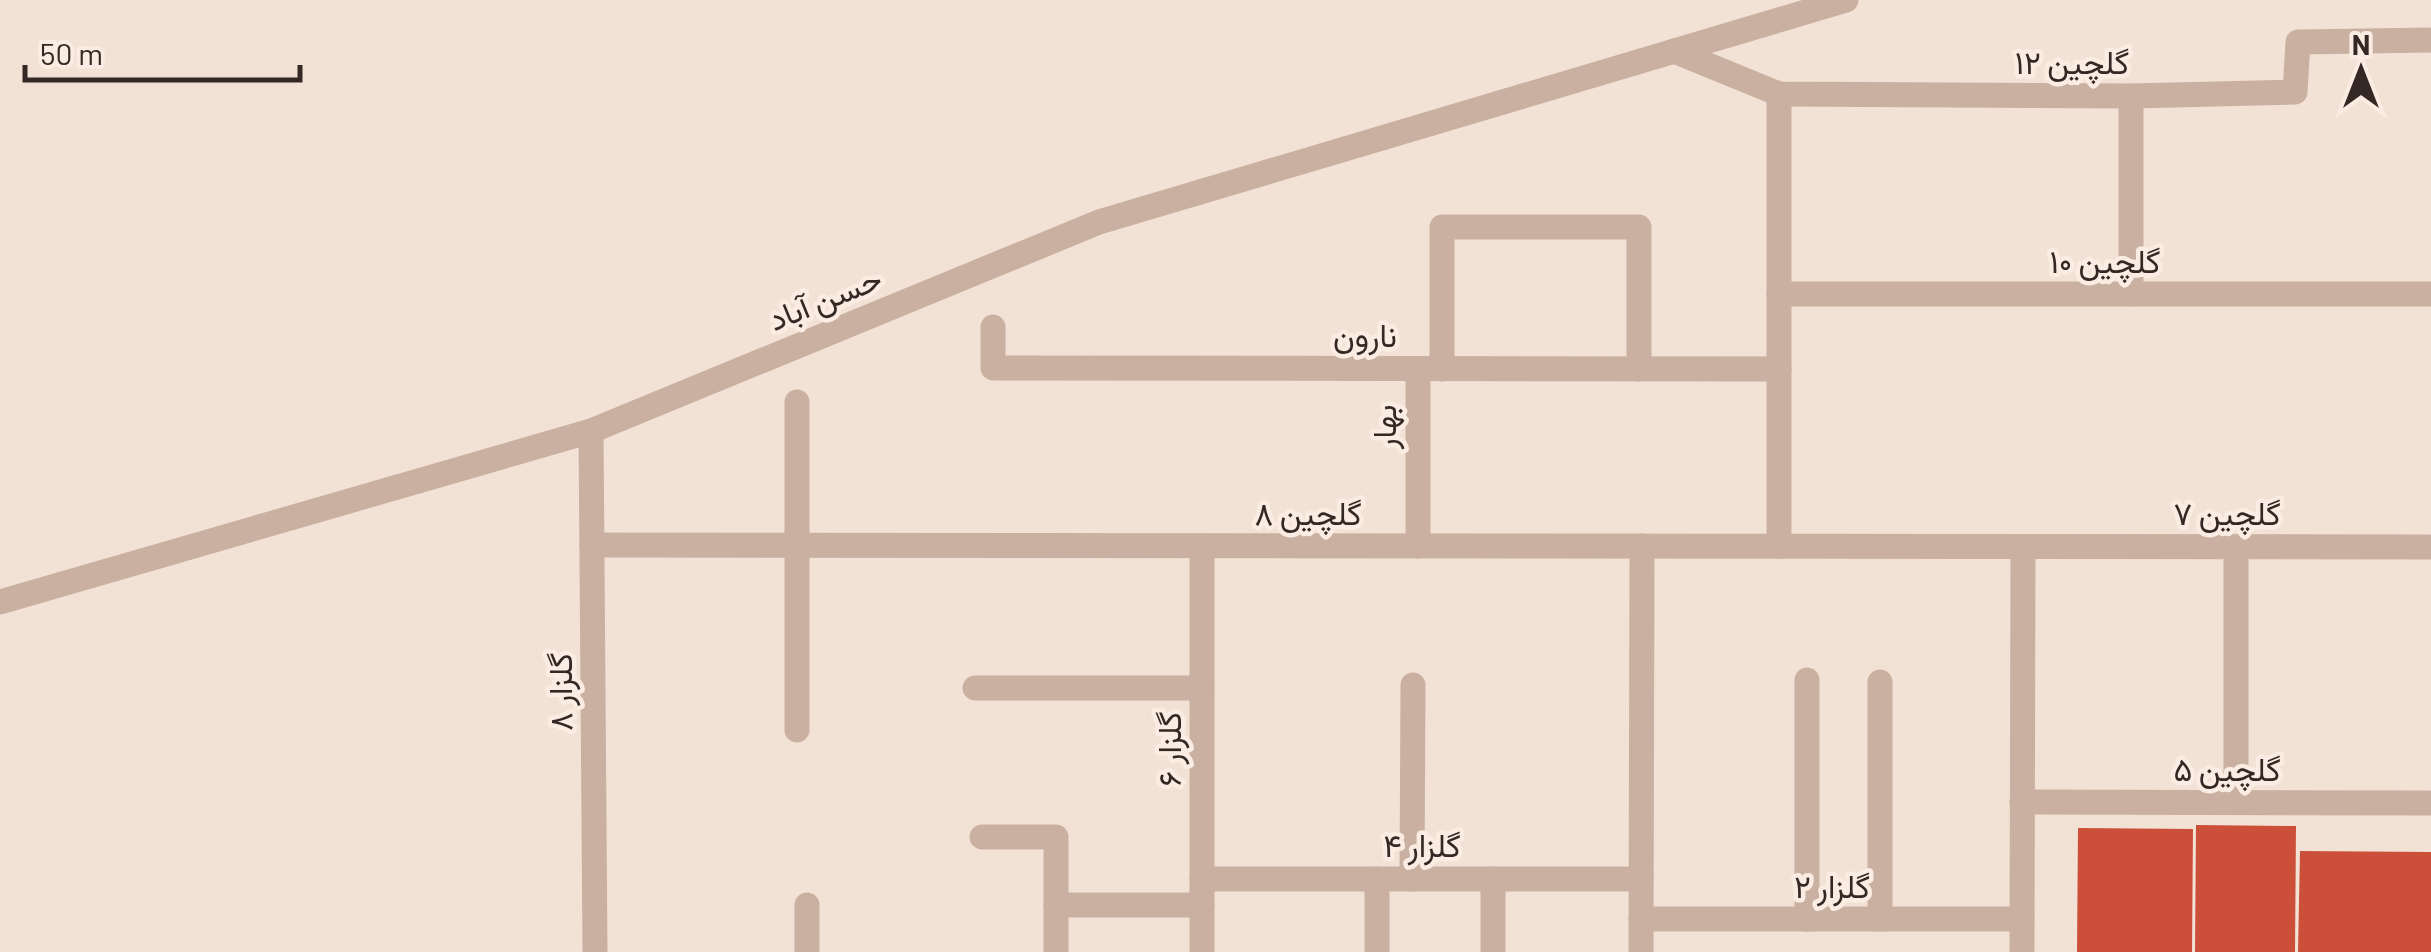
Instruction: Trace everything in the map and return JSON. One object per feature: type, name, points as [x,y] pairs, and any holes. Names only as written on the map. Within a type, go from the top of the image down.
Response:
[{"type":"street","name":"حسن آباد","points":[[0,602],[592,431],[1099,222],[1846,0]]},
{"type":"street","name":"گلچین ۱۲","points":[[1674,51],[1779,94],[2131,96],[2295,92],[2298,42],[2431,40]]},
{"type":"street","points":[[1779,94],[1779,546]]},
{"type":"street","points":[[2130,294],[2131,96]]},
{"type":"street","name":"بهار","points":[[1418,546],[1442,227],[1639,227],[1639,369]]},
{"type":"street","name":"گلچین ۱۰","points":[[1779,294],[2431,294]]},
{"type":"street","name":"نارون","points":[[993,327],[993,368],[1779,369]]},
{"type":"street","points":[[797,402],[797,730]]},
{"type":"street","name":"گلزار ۸","points":[[592,431],[595,952]]},
{"type":"street","name":"گلچین ۸","points":[[592,546],[2023,546]]},
{"type":"street","name":"گلزار ۶","points":[[1202,546],[1202,952]]},
{"type":"street","points":[[1641,952],[1642,546]]},
{"type":"street","points":[[2022,952],[2023,546]]},
{"type":"street","name":"گلچین ۷","points":[[2023,546],[2431,546]]},
{"type":"street","points":[[2236,546],[2236,802]]},
{"type":"street","points":[[1807,680],[1807,919]]},
{"type":"street","points":[[1880,682],[1880,919]]},
{"type":"street","points":[[1412,879],[1413,685]]},
{"type":"street","points":[[974,688],[1202,688]]},
{"type":"street","name":"گلچین ۵","points":[[2022,802],[2431,803]]},
{"type":"street","points":[[982,837],[1056,837],[1056,952]]},
{"type":"street","points":[[1377,879],[1377,952]]},
{"type":"street","name":"گلزار ۴","points":[[1056,905],[1377,879],[1641,879]]},
{"type":"street","points":[[1493,879],[1493,952]]},
{"type":"street","points":[[806,952],[807,905]]},
{"type":"street","name":"گلزار ۲","points":[[1641,919],[2022,919]]},
{"type":"building","points":[[2196,825],[2296,826],[2295,952],[2195,952]]},
{"type":"building","points":[[2078,828],[2193,829],[2192,952],[2077,952]]},
{"type":"building","points":[[2300,851],[2431,852],[2431,952],[2298,952]]}]
